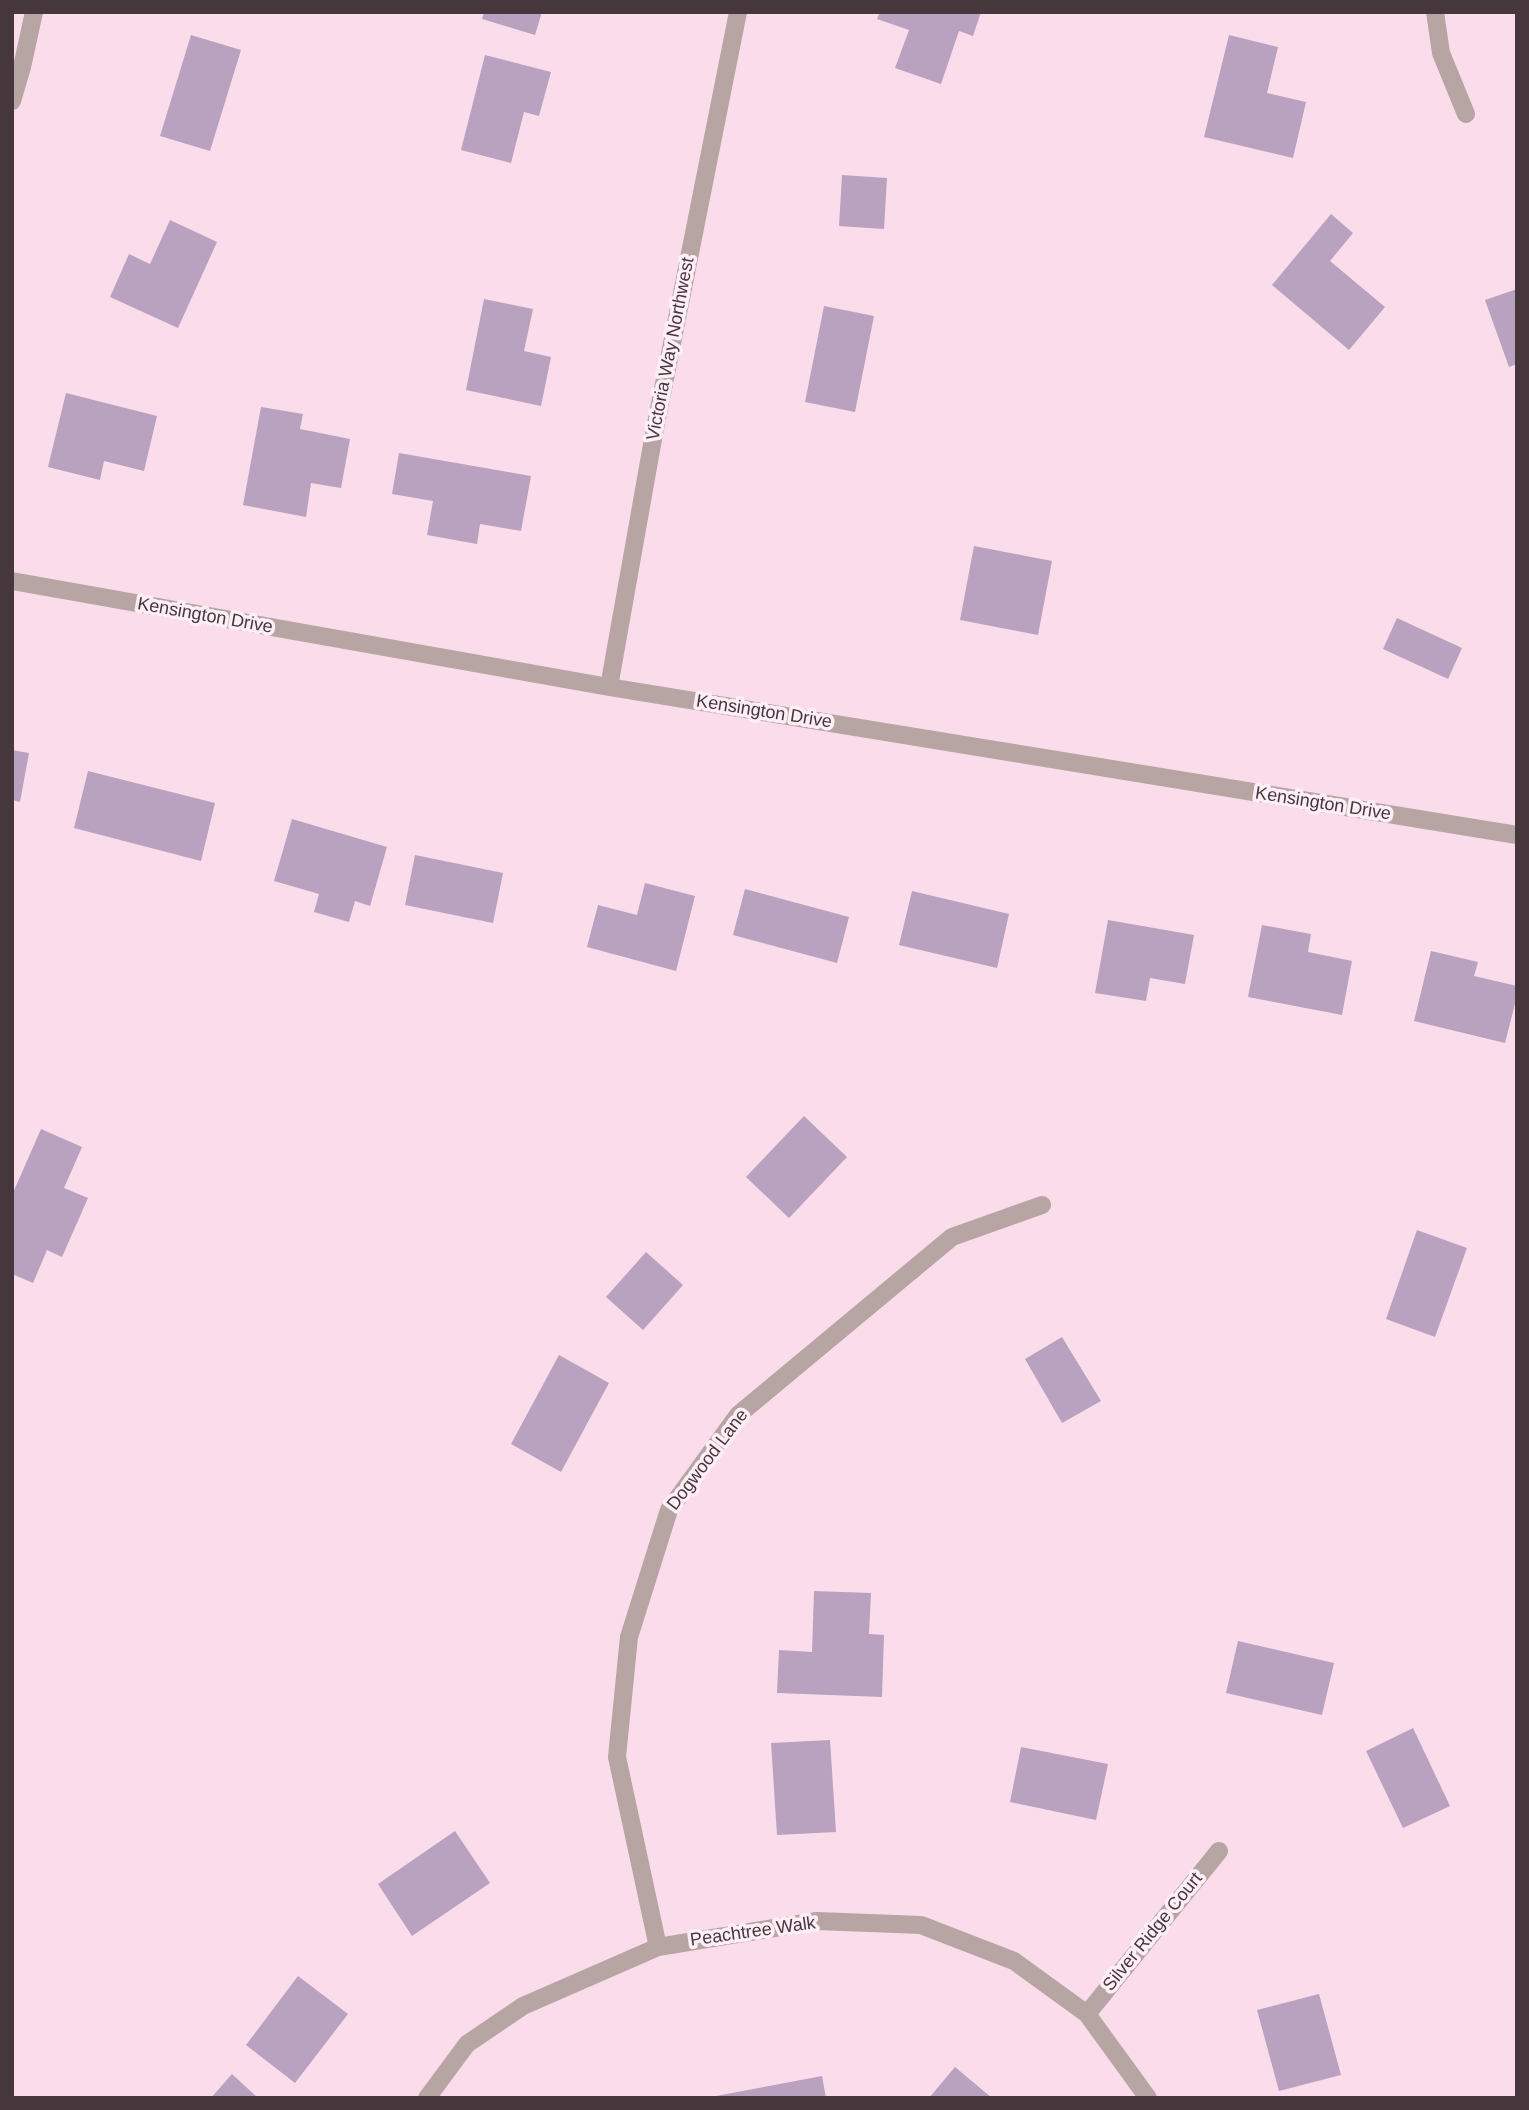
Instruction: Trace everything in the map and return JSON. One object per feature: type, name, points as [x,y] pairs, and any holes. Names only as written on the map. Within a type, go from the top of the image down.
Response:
[{"type":"street","points":[[12,101],[34,12]]},
{"type":"street","name":"Victoria Way Northwest","points":[[609,687],[655,425],[738,12]]},
{"type":"street","points":[[1434,12],[1441,53],[1466,114]]},
{"type":"street","name":"Kensington Drive","points":[[12,582],[609,687],[1517,835]]},
{"type":"street","name":"Dogwood Lane","points":[[658,1947],[617,1757],[629,1637],[669,1510],[738,1415],[920,1263],[952,1237],[1042,1205]]},
{"type":"street","name":"Silver Ridge Court","points":[[1087,2014],[1219,1851]]},
{"type":"street","name":"Peachtree Walk","points":[[428,2098],[467,2044],[523,2006],[658,1947],[817,1921],[921,1925],[1014,1961],[1087,2014],[1148,2098]]},
{"type":"building","points":[[484,12],[542,12],[535,35],[482,19]]},
{"type":"building","points":[[880,12],[981,12],[973,36],[959,31],[941,84],[895,68],[909,30],[877,19]]},
{"type":"building","points":[[191,35],[241,50],[210,151],[160,136]]},
{"type":"building","points":[[1229,35],[1278,47],[1267,93],[1306,102],[1293,158],[1204,137]]},
{"type":"building","points":[[485,55],[551,72],[539,116],[524,112],[511,163],[461,150]]},
{"type":"building","points":[[842,175],[887,178],[884,229],[839,226]]},
{"type":"building","points":[[1331,214],[1353,233],[1330,261],[1385,307],[1349,350],[1272,285]]},
{"type":"building","points":[[170,220],[217,242],[178,328],[110,297],[129,254],[150,264]]},
{"type":"building","points":[[1517,289],[1517,364],[1509,367],[1485,300]]},
{"type":"building","points":[[484,299],[533,309],[524,351],[551,357],[541,406],[466,390]]},
{"type":"building","points":[[824,306],[874,316],[855,412],[805,402]]},
{"type":"building","points":[[66,393],[157,416],[144,471],[104,461],[100,480],[48,467]]},
{"type":"building","points":[[261,407],[303,414],[300,429],[350,439],[341,488],[311,483],[306,517],[243,505]]},
{"type":"building","points":[[399,453],[531,476],[521,531],[480,524],[477,544],[427,535],[433,501],[392,494]]},
{"type":"building","points":[[974,546],[1052,561],[1038,635],[960,620]]},
{"type":"building","points":[[1397,618],[1462,648],[1448,679],[1383,649]]},
{"type":"building","points":[[12,750],[29,753],[20,802],[12,800]]},
{"type":"building","points":[[88,771],[215,803],[201,861],[74,828]]},
{"type":"building","points":[[292,819],[387,847],[370,906],[355,901],[349,922],[314,912],[319,894],[274,881]]},
{"type":"building","points":[[415,855],[503,873],[493,923],[405,905]]},
{"type":"building","points":[[645,883],[695,896],[676,971],[587,947],[598,905],[637,915]]},
{"type":"building","points":[[745,889],[849,917],[837,963],[733,935]]},
{"type":"building","points":[[912,891],[1009,914],[997,968],[899,945]]},
{"type":"building","points":[[1108,920],[1194,935],[1185,984],[1150,978],[1146,1001],[1095,993]]},
{"type":"building","points":[[1262,925],[1311,934],[1308,952],[1352,961],[1342,1015],[1248,997]]},
{"type":"building","points":[[1431,951],[1478,962],[1474,976],[1517,986],[1505,1043],[1414,1021]]},
{"type":"building","points":[[804,1116],[847,1157],[789,1218],[746,1177]]},
{"type":"building","points":[[41,1129],[82,1147],[64,1188],[88,1198],[62,1257],[47,1250],[33,1283],[12,1274],[12,1195]]},
{"type":"building","points":[[1417,1230],[1467,1248],[1435,1337],[1386,1319]]},
{"type":"building","points":[[646,1252],[683,1285],[643,1330],[606,1297]]},
{"type":"building","points":[[1062,1337],[1101,1401],[1062,1423],[1025,1359]]},
{"type":"building","points":[[559,1355],[609,1383],[561,1472],[511,1444]]},
{"type":"building","points":[[814,1591],[871,1593],[869,1634],[884,1635],[882,1697],[777,1693],[779,1650],[812,1652]]},
{"type":"building","points":[[1238,1641],[1334,1663],[1322,1715],[1226,1693]]},
{"type":"building","points":[[1413,1728],[1450,1806],[1403,1828],[1366,1751]]},
{"type":"building","points":[[830,1740],[836,1832],[777,1835],[771,1743]]},
{"type":"building","points":[[1021,1747],[1108,1764],[1096,1820],[1010,1802]]},
{"type":"building","points":[[455,1831],[490,1883],[412,1936],[378,1884]]},
{"type":"building","points":[[298,1976],[348,2014],[295,2083],[246,2045]]},
{"type":"building","points":[[1319,1994],[1341,2075],[1279,2091],[1257,2010]]},
{"type":"building","points":[[955,2067],[992,2098],[929,2098]]},
{"type":"building","points":[[232,2074],[258,2098],[211,2098]]},
{"type":"building","points":[[822,2076],[826,2098],[716,2098],[716,2096]]}]
